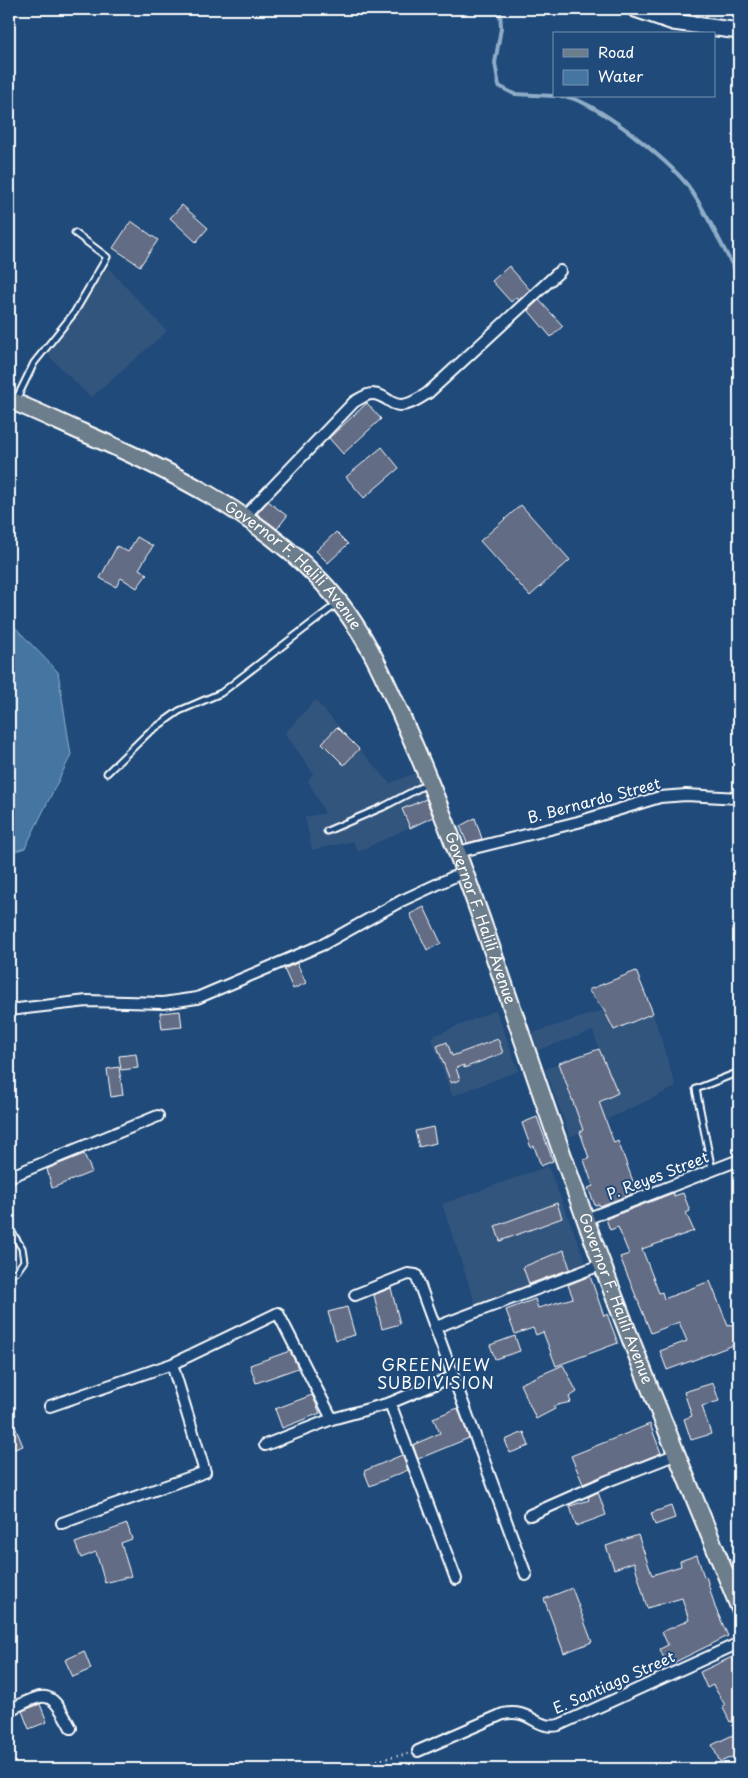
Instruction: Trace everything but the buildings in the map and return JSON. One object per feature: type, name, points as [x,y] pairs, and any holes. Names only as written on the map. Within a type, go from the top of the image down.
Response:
[{"type":"main road","points":[[635,9],[673,22],[739,31]]},
{"type":"main road","name":"Governor F. Halili Avenue","points":[[12,402],[177,477],[244,517],[290,552],[322,582],[366,640],[430,782],[466,871],[586,1219],[634,1349],[739,1607]]},
{"type":"street","points":[[244,517],[354,402],[367,394],[374,394],[393,404],[403,405],[415,402],[428,393],[560,271]]},
{"type":"street","name":"B. Bernardo Street","points":[[458,852],[578,822],[660,797],[686,795],[739,798]]},
{"type":"street","points":[[9,1010],[87,1001],[163,1003],[197,998],[324,944],[401,901],[466,871]]},
{"type":"street","points":[[9,1176],[158,1116]]},
{"type":"street","name":"P. Reyes Street","points":[[586,1219],[739,1160]]},
{"type":"street","points":[[436,1327],[603,1264]]},
{"type":"street","points":[[355,1294],[408,1274],[416,1275],[526,1575]]},
{"type":"street","points":[[50,1406],[172,1364],[278,1313],[332,1419]]},
{"type":"street","points":[[62,1523],[206,1472],[172,1364]]},
{"type":"street","points":[[265,1445],[332,1419],[390,1403],[452,1377]]},
{"type":"street","points":[[390,1403],[456,1579]]},
{"type":"street","points":[[530,1515],[605,1482],[677,1454]]},
{"type":"street","name":"E. Santiago Street","points":[[418,1751],[503,1714],[514,1712],[529,1715],[543,1725],[559,1725],[739,1643]]},
{"type":"street","points":[[9,1710],[38,1697],[48,1697],[58,1703],[71,1728]]},
{"type":"lane","points":[[12,402],[34,363],[74,313],[107,257],[75,232]]},
{"type":"lane","points":[[107,773],[148,733],[179,711],[221,693],[338,602]]},
{"type":"lane","points":[[327,831],[383,807],[430,782]]},
{"type":"lane","points":[[712,1171],[696,1089],[739,1072]]},
{"type":"lane","points":[[9,1228],[22,1248],[24,1261],[17,1271],[9,1275]]},
{"type":"path","points":[[334,1769],[418,1751]]},
{"type":"shaded area","points":[[108,268],[167,331],[91,398],[44,351]]},
{"type":"shaded area","points":[[315,700],[390,783],[418,772],[428,798],[401,809],[408,828],[358,852],[353,841],[312,850],[305,817],[325,813],[308,781],[313,773],[285,733]]},
{"type":"shaded area","points":[[636,971],[653,1013],[676,1087],[570,1137],[545,1069],[599,1049],[593,1031],[538,1050],[532,1033],[604,1010],[588,990]]},
{"type":"shaded area","points":[[496,1010],[519,1071],[452,1096],[431,1037]]},
{"type":"shaded area","points":[[548,1166],[587,1265],[477,1309],[442,1204]]},
{"type":"water","points":[[9,621],[58,672],[71,755],[25,848],[9,853]]},
{"type":"waterway","points":[[500,9],[501,28],[495,63],[499,86],[514,94],[553,96]]},
{"type":"waterway","points":[[570,98],[592,107],[630,132],[679,175],[702,208],[739,277]]},
{"type":"district","name":"GREENVIEW SUBDIVISION","points":[[436,1374]]}]
